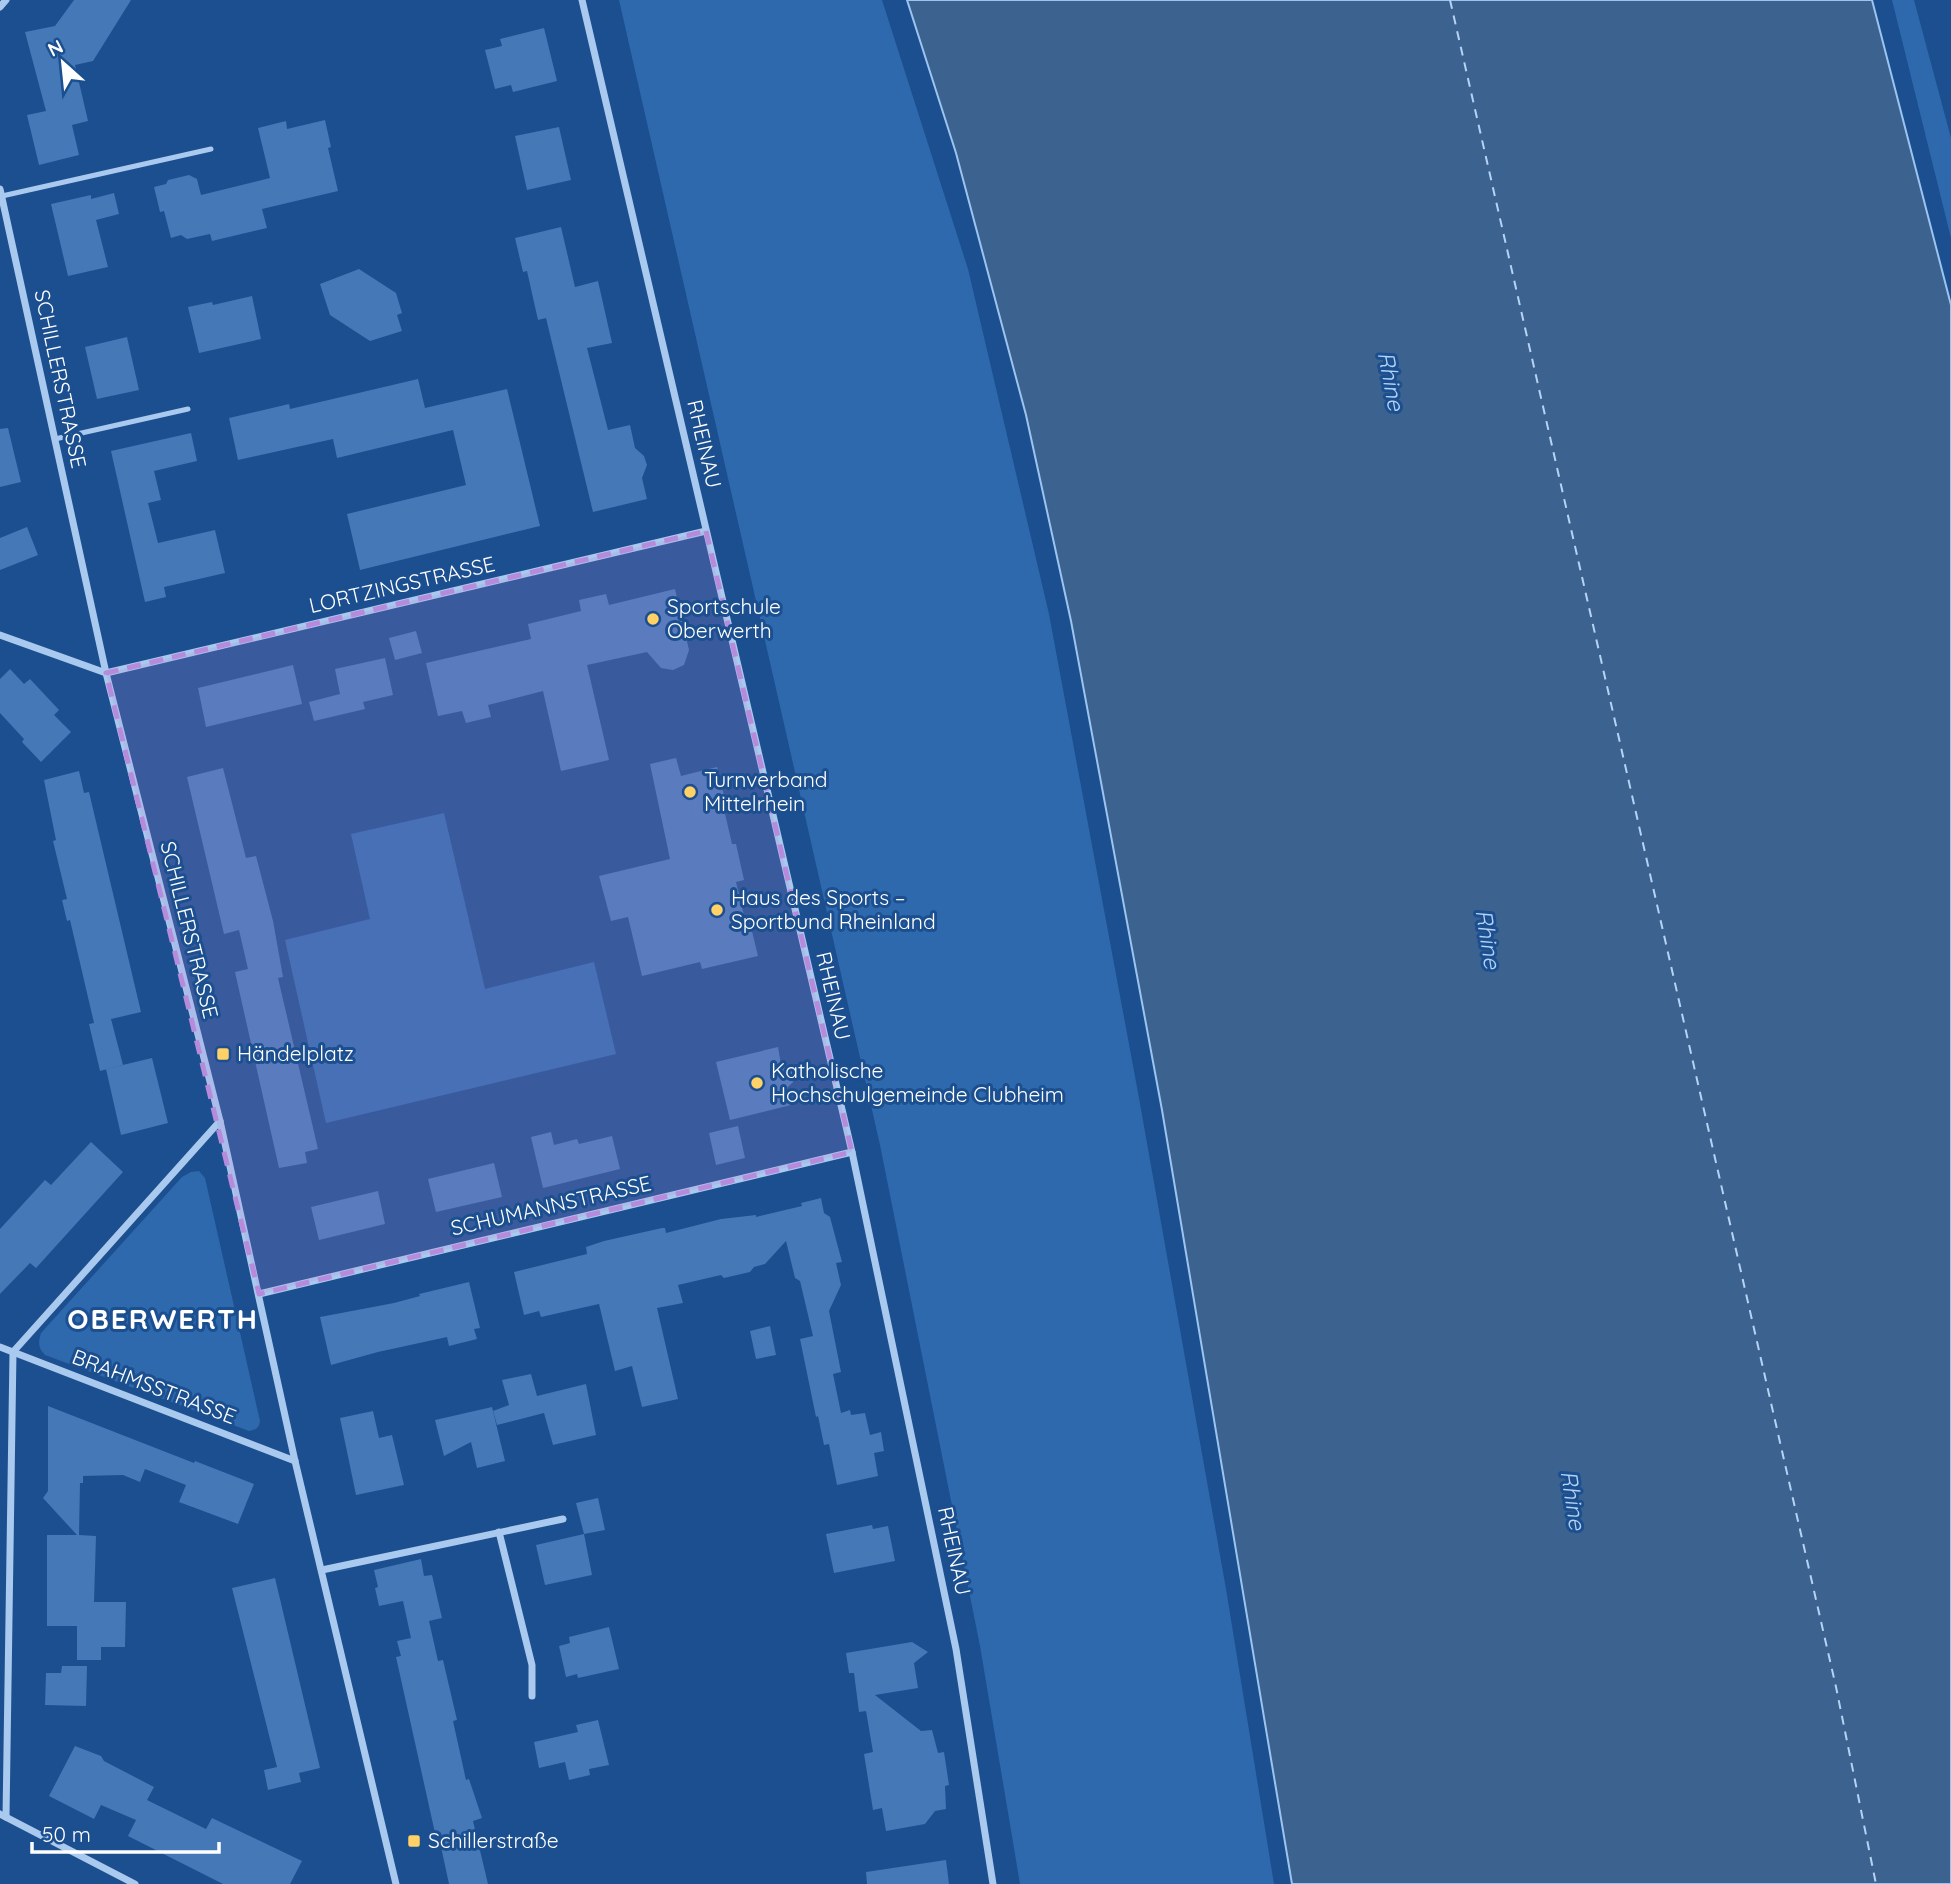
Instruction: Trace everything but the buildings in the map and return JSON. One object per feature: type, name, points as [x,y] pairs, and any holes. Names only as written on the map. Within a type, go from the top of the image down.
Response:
[{"type":"street","points":[[0,7],[6,0]]},
{"type":"street","name":"RHEINAU","points":[[582,0],[852,1152],[956,1649],[993,1884]]},
{"type":"street","name":"SCHILLERSTRASSE","points":[[1,192],[106,673],[220,1121],[295,1461],[396,1884]]},
{"type":"street","name":"LORTZINGSTRASSE","points":[[106,673],[706,531]]},
{"type":"street","points":[[0,635],[106,673]]},
{"type":"street","points":[[135,1884],[3,1815],[13,1352],[220,1121]]},
{"type":"street","name":"SCHUMANNSTRASSE","points":[[258,1294],[852,1152]]},
{"type":"street","name":"BRAHMSSTRASSE","points":[[0,1347],[295,1461]]},
{"type":"street","points":[[321,1570],[563,1519]]},
{"type":"street","points":[[499,1532],[531,1665],[532,1696]]},
{"type":"lane","points":[[1,192],[211,149]]},
{"type":"lane","points":[[55,439],[188,409]]},
{"type":"highlighted area","points":[[706,531],[852,1152],[259,1294],[106,673]]},
{"type":"shaded area","points":[[619,0],[882,0],[968,269],[1049,614],[1139,1098],[1226,1589],[1274,1884],[1020,1884],[980,1646],[880,1145]]},
{"type":"shaded area","points":[[1892,0],[1914,0],[1951,138],[1951,238]]},
{"type":"shaded area","points":[[444,813],[485,989],[594,962],[616,1054],[326,1123],[285,940],[370,919],[351,834]]},
{"type":"shaded area","points":[[199,1171],[205,1178],[260,1421],[258,1427],[251,1431],[45,1355],[39,1345],[41,1333],[182,1177]]},
{"type":"water","name":"Rhine","points":[[907,0],[1872,0],[1951,305],[1951,1884],[1292,1884],[1162,1110],[1071,621],[1026,415],[956,153]]},
{"type":"ferry route","points":[[1450,0],[1836,1687],[1876,1884]]},
{"type":"place","name":"Sportschule Oberwerth","points":[[653,619]]},
{"type":"place","name":"Turnverband Mittelrhein","points":[[690,792]]},
{"type":"place","name":"Haus des Sports – Sportbund Rheinland","points":[[717,910]]},
{"type":"place","name":"Händelplatz","points":[[223,1054]]},
{"type":"place","name":"Katholische Hochschulgemeinde Clubheim","points":[[757,1083]]},
{"type":"place","name":"Schillerstraße","points":[[414,1841]]},
{"type":"district","name":"OBERWERTH","points":[[163,1319]]}]
